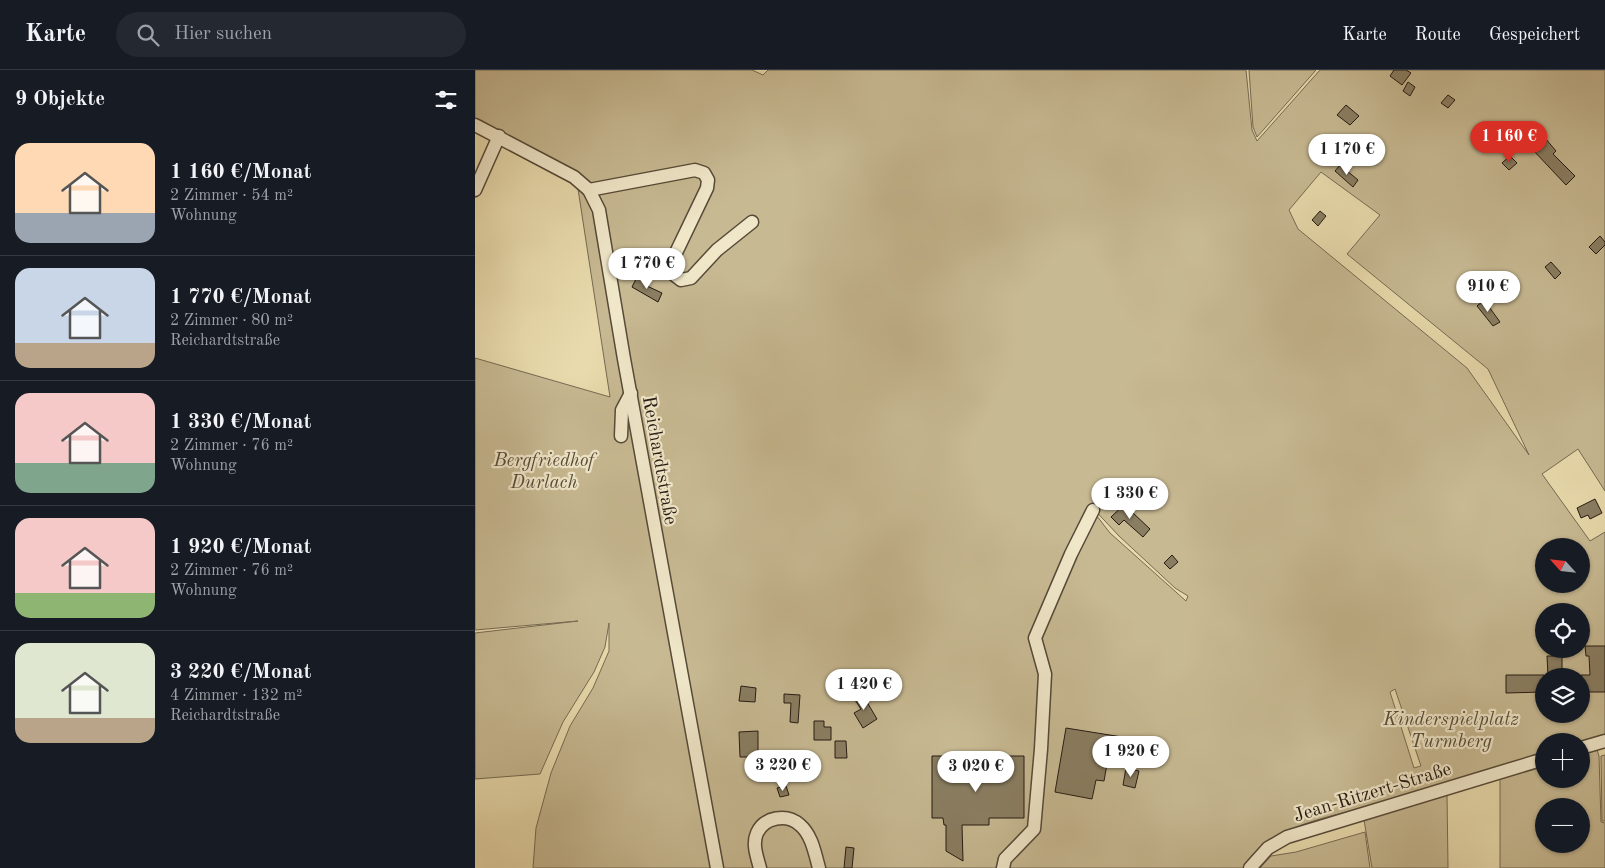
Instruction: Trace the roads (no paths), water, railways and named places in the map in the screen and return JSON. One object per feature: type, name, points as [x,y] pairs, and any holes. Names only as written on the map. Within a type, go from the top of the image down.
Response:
[{"type":"street","name":"Reichardtstraße","points":[[475,125],[574,177],[589,190],[599,210],[717,868]]},
{"type":"street","points":[[475,190],[499,136]]},
{"type":"street","points":[[589,190],[695,170],[703,173],[708,180],[707,188],[672,261],[672,273],[681,280],[691,278],[717,250],[752,222]]},
{"type":"street","points":[[621,436],[622,410],[631,394]]},
{"type":"street","points":[[1003,868],[1005,859],[1033,829],[1041,750],[1045,674],[1035,638],[1071,554],[1093,510]]},
{"type":"street","points":[[1590,745],[1605,741]]},
{"type":"street","name":"Jean-Ritzert-Straße","points":[[1250,868],[1268,848],[1287,837],[1535,762]]},
{"type":"street","points":[[760,868],[755,847],[757,833],[766,822],[777,818],[786,818],[801,825],[810,839],[819,868]]},
{"type":"park label","name":"Bergfriedhof Durlach","points":[[544,470]]},
{"type":"park label","name":"Kinderspielplatz Turmberg","points":[[1451,729]]}]
